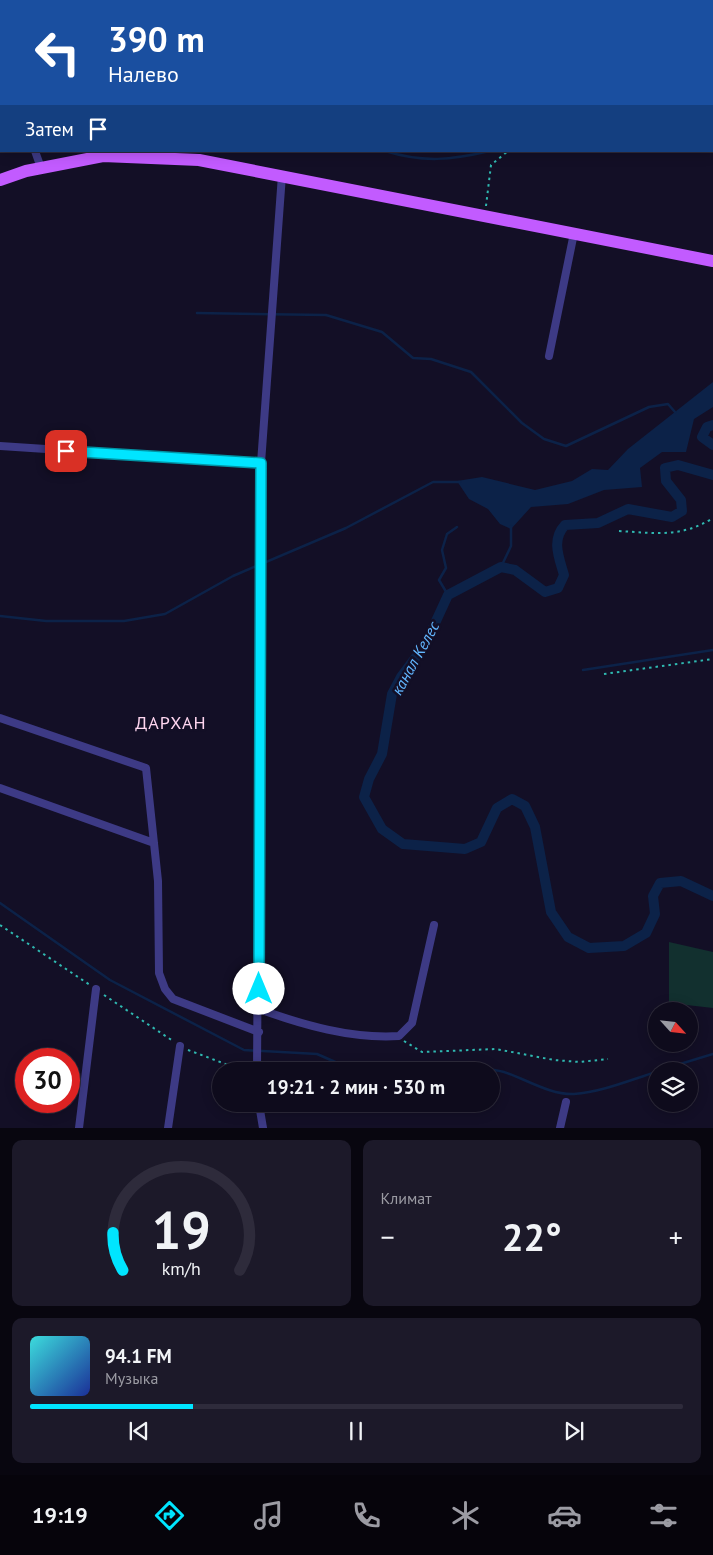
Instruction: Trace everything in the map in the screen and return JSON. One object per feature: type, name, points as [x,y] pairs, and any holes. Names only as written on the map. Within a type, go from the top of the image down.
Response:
[{"type":"main road","points":[[0,180],[41,168],[103,156],[199,160],[713,261]]},
{"type":"street","points":[[35,152],[41,168]]},
{"type":"street","points":[[257,1062],[261,463],[282,175]]},
{"type":"street","points":[[550,356],[574,233]]},
{"type":"street","points":[[0,446],[261,463]]},
{"type":"street","points":[[0,718],[146,768],[158,881],[159,973],[165,990],[173,998],[258,1032]]},
{"type":"street","points":[[0,788],[154,843]]},
{"type":"street","points":[[259,1008],[302,1024],[378,1037],[399,1036],[412,1023],[434,925]]},
{"type":"street","points":[[79,1128],[96,989]]},
{"type":"street","points":[[168,1128],[180,1046]]},
{"type":"street","points":[[560,1128],[566,1102]]},
{"type":"street","points":[[260,1112],[262,1128]]},
{"type":"path","points":[[485,215],[491,165],[507,152]]},
{"type":"path","points":[[619,531],[672,534],[699,527],[713,518]]},
{"type":"path","points":[[604,674],[713,659]]},
{"type":"path","points":[[0,925],[180,1046],[201,1057],[218,1062]]},
{"type":"path","points":[[399,1036],[408,1045],[422,1052],[496,1048],[554,1060],[580,1062],[608,1059]]},
{"type":"green space","points":[[669,942],[713,952],[713,1008],[698,1006],[698,1002],[669,1002]]},
{"type":"water","points":[[713,382],[713,407],[694,419],[686,452],[662,452],[640,468],[642,487],[604,490],[568,504],[531,507],[511,529],[500,524],[488,509],[469,499],[457,481],[482,477],[535,490],[572,481],[592,469],[608,470],[628,449]]},
{"type":"waterway","points":[[388,152],[425,159],[450,158],[485,152]]},
{"type":"waterway","points":[[197,313],[326,315],[382,332],[413,358],[431,359],[471,372],[522,423],[544,439],[566,446],[649,407],[668,404],[675,412]]},
{"type":"waterway","name":"канал Келес","points":[[713,425],[707,427],[702,437],[713,445]]},
{"type":"waterway","name":"канал Келес","points":[[713,475],[678,465],[665,468],[666,481],[681,500],[682,511],[672,517],[628,509],[598,523],[565,525],[558,537],[557,543],[558,555],[564,575],[558,588],[545,592],[515,570],[501,567],[448,595],[425,645],[401,677],[392,694],[382,754],[369,779],[364,797],[382,829],[403,844],[465,849],[481,842],[497,808],[512,799],[525,806],[535,827],[551,912],[568,937],[589,948],[624,946],[646,933],[655,914],[653,896],[660,883],[681,881],[713,896]]},
{"type":"waterway","points":[[0,616],[46,621],[124,621],[165,614],[233,576],[346,528],[433,482],[460,482]]},
{"type":"waterway","points":[[501,567],[511,546],[511,526]]},
{"type":"waterway","points":[[448,595],[439,580],[446,568],[442,550],[447,534],[457,527]]},
{"type":"waterway","points":[[583,670],[713,650]]},
{"type":"waterway","points":[[0,903],[110,980],[244,1050],[317,1054],[335,1062]]},
{"type":"waterway","points":[[687,1062],[713,1054]]},
{"type":"waterway","points":[[500,1071],[565,1094],[584,1093],[648,1075]]},
{"type":"district","name":"ДАРХАН","points":[[171,723]]},
{"type":"route","points":[[66,451],[261,463],[259,989]]}]
